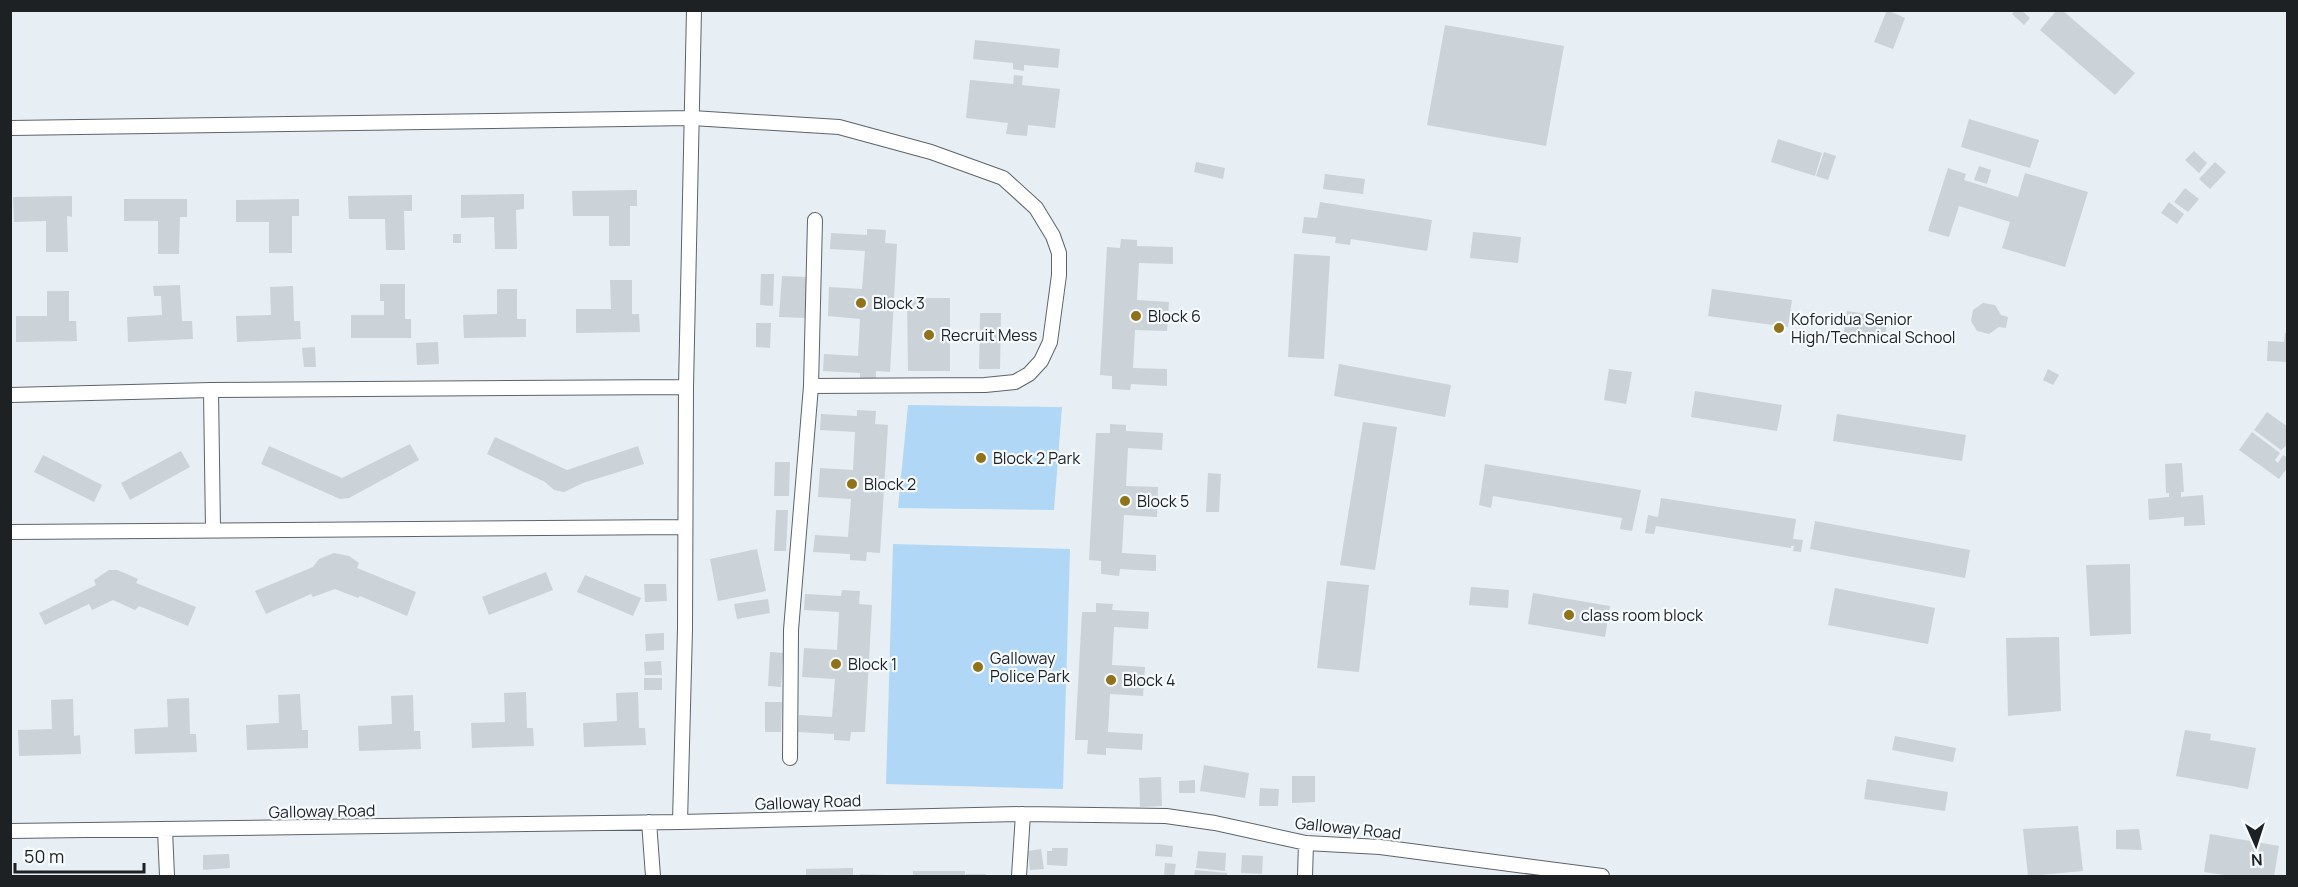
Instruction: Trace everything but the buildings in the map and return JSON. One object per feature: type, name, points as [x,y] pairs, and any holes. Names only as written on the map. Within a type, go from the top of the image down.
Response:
[{"type":"street","points":[[680,822],[693,10]]},
{"type":"street","points":[[10,128],[692,118],[839,127],[960,161],[1003,178],[1036,208],[1053,236],[1059,253],[1059,275],[1050,342],[1041,361],[1029,374],[1015,382],[985,384],[811,386]]},
{"type":"street","points":[[790,758],[791,630],[811,386],[815,220]]},
{"type":"street","points":[[10,395],[211,390],[686,387]]},
{"type":"street","points":[[211,390],[213,530]]},
{"type":"street","points":[[10,532],[685,528]]},
{"type":"street","points":[[1019,876],[1023,814]]},
{"type":"street","name":"Galloway Road","points":[[10,831],[680,822],[1023,814],[1166,816],[1215,823],[1306,843],[1380,847],[1602,876]]},
{"type":"street","points":[[649,822],[653,876]]},
{"type":"street","points":[[165,830],[167,876]]},
{"type":"street","points":[[1305,876],[1306,843]]},
{"type":"shaded area","name":"Block 2 Park","points":[[908,405],[1062,407],[1054,510],[898,508]]},
{"type":"shaded area","name":"Galloway Police Park","points":[[893,544],[1070,549],[1063,789],[886,784]]},
{"type":"place","name":"Block 3","points":[[861,303]]},
{"type":"place","name":"Block 6","points":[[1136,316]]},
{"type":"place","name":"Koforidua Senior High/Technical School","points":[[1779,328]]},
{"type":"place","name":"Recruit Mess","points":[[929,335]]},
{"type":"place","name":"Block 2 Park","points":[[981,458]]},
{"type":"place","name":"Block 2","points":[[852,484]]},
{"type":"place","name":"Block 5","points":[[1125,501]]},
{"type":"place","name":"class room block","points":[[1569,615]]},
{"type":"place","name":"Block 1","points":[[836,664]]},
{"type":"place","name":"Galloway Police Park","points":[[978,667]]},
{"type":"place","name":"Block 4","points":[[1111,680]]}]
